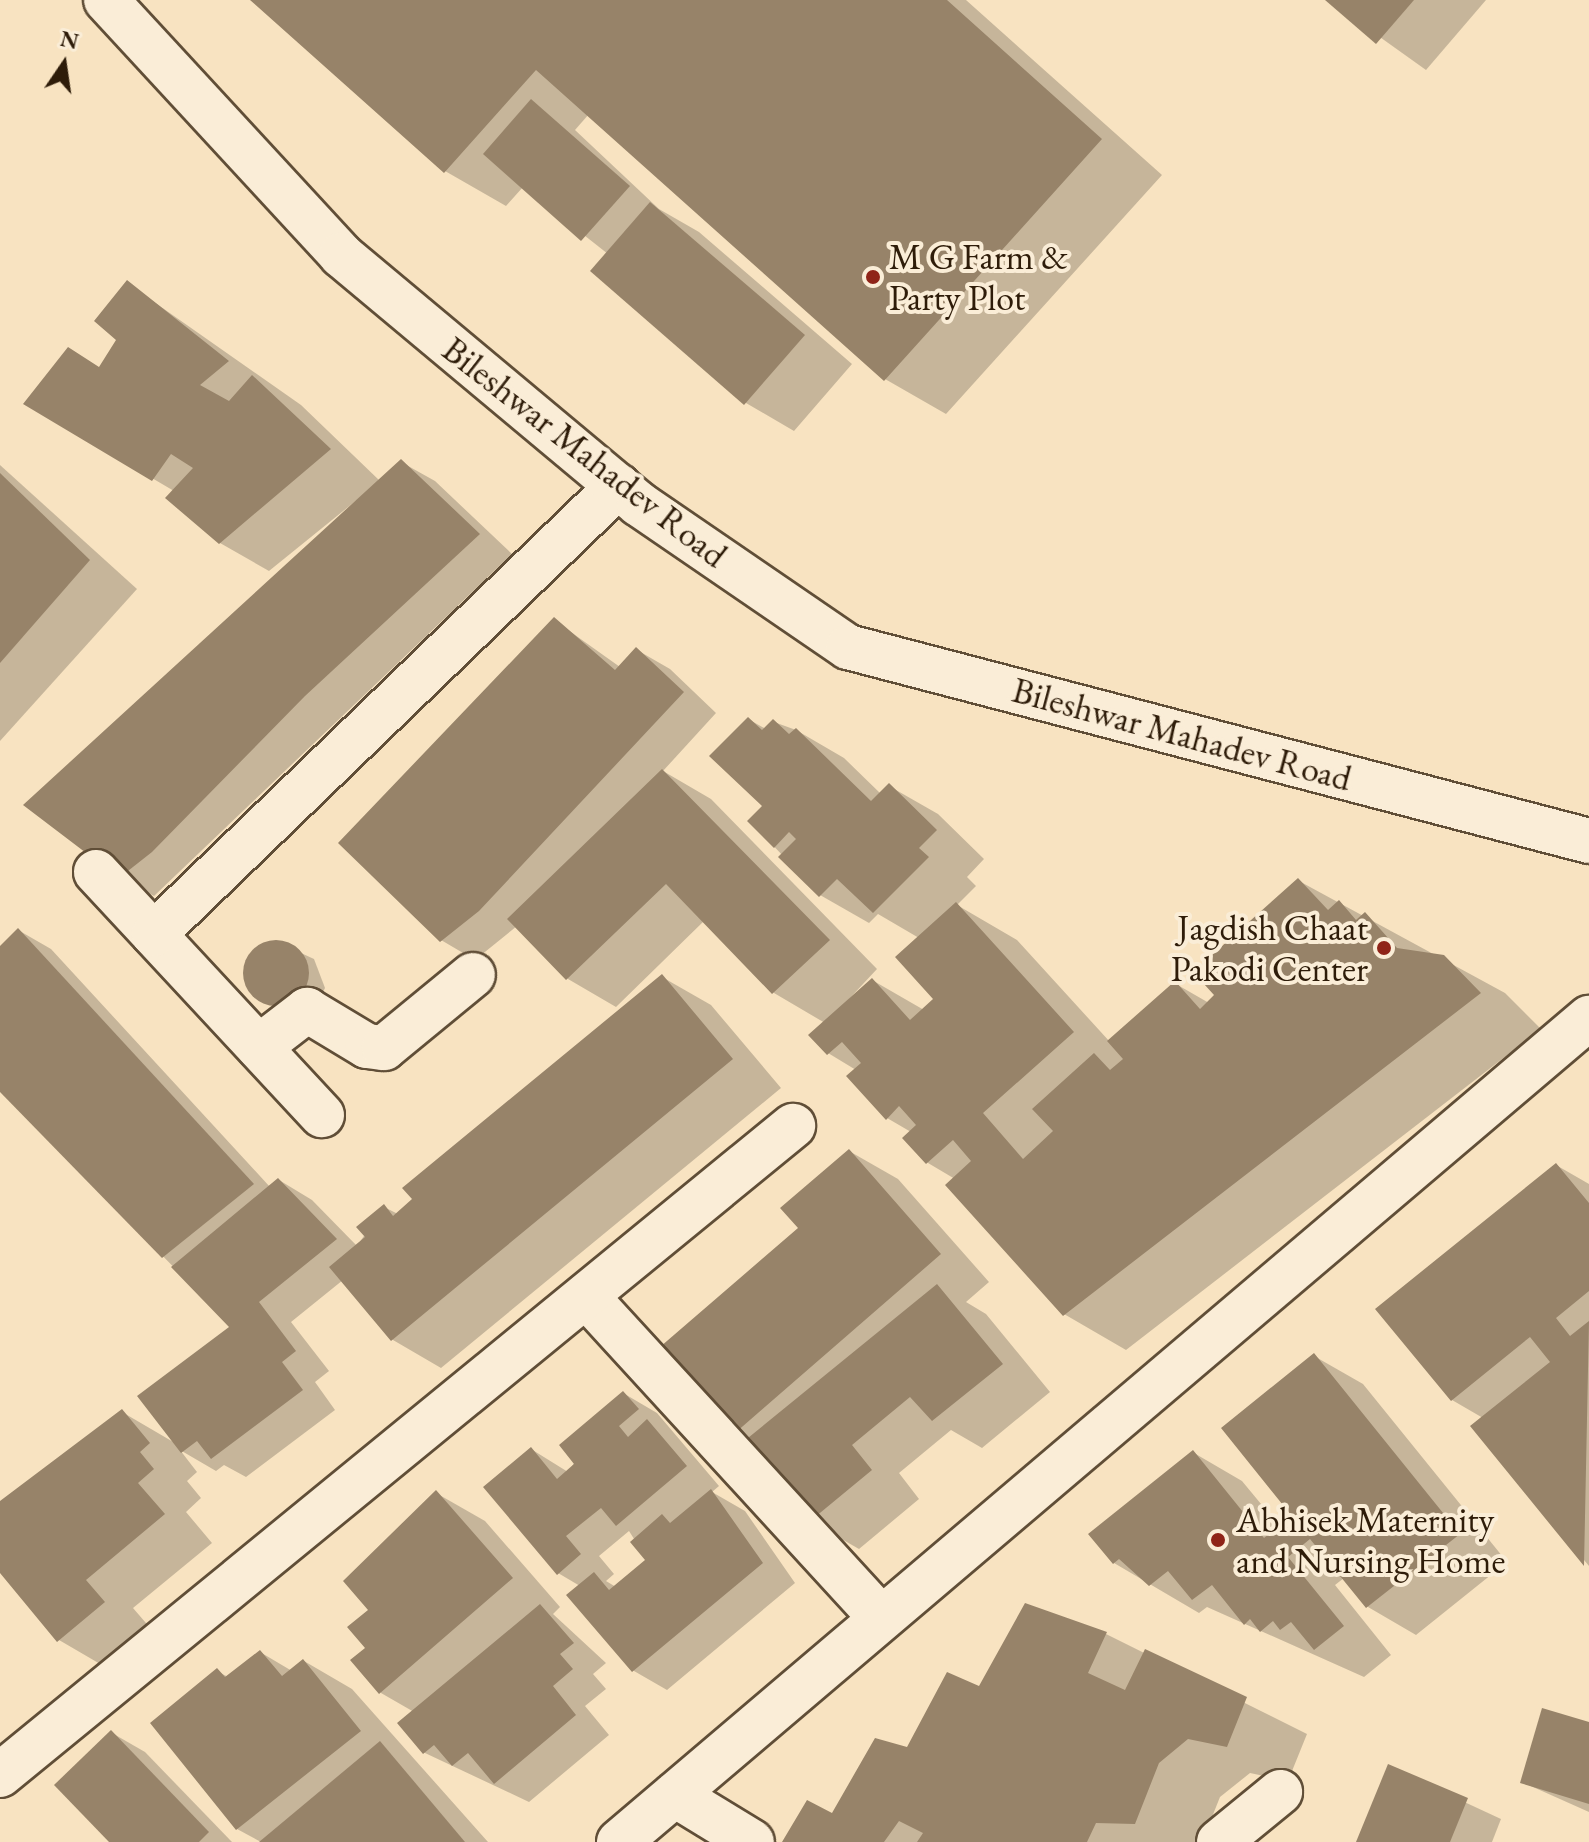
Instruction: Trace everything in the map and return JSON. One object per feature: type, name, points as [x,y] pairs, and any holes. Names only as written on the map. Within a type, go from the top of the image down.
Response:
[{"type":"street","name":"Bileshwar Mahadev Road","points":[[106,0],[341,255],[618,486],[848,647],[1589,841]]},
{"type":"street","points":[[154,934],[618,486]]},
{"type":"street","points":[[96,872],[322,1115]]},
{"type":"street","points":[[259,1047],[307,1010],[367,1046],[384,1048],[473,975]]},
{"type":"street","points":[[619,1842],[1589,1018]]},
{"type":"street","points":[[0,1775],[793,1126]]},
{"type":"street","points":[[586,1296],[881,1618]]},
{"type":"street","points":[[1219,1842],[1280,1792]]},
{"type":"street","points":[[675,1795],[752,1842]]},
{"type":"building","name":"M G Farm & Party Plot","points":[[250,0],[947,0],[1102,139],[884,381],[536,70],[444,173]]},
{"type":"building","points":[[1325,0],[1414,0],[1376,44]]},
{"type":"building","points":[[531,99],[630,186],[581,241],[483,154]]},
{"type":"building","points":[[650,202],[805,335],[744,405],[590,271]]},
{"type":"building","points":[[127,280],[229,361],[200,385],[229,401],[252,375],[331,449],[219,544],[165,498],[193,468],[171,454],[152,481],[23,404],[68,347],[99,367],[116,340],[94,321]]},
{"type":"building","points":[[401,459],[480,534],[305,696],[152,852],[119,878],[23,805]]},
{"type":"building","points":[[0,473],[90,560],[0,663]]},
{"type":"building","points":[[554,617],[615,670],[636,647],[684,692],[479,911],[440,942],[338,843]]},
{"type":"building","points":[[748,717],[762,730],[773,719],[789,734],[796,728],[871,801],[889,783],[937,830],[919,848],[929,857],[873,913],[837,879],[819,897],[778,857],[796,839],[789,832],[774,848],[747,821],[762,806],[709,756]]},
{"type":"building","points":[[662,769],[830,940],[772,994],[666,884],[566,980],[507,919]]},
{"type":"building","points":[[1298,878],[1328,910],[1339,900],[1356,920],[1365,912],[1397,948],[1444,955],[1481,993],[1063,1316],[945,1185],[971,1161],[953,1140],[926,1164],[902,1138],[916,1125],[899,1106],[886,1120],[846,1076],[861,1063],[842,1042],[827,1055],[808,1035],[872,978],[910,1020],[933,999],[895,957],[956,902],[1074,1032],[983,1113],[1023,1159],[1053,1131],[1032,1109],[1094,1053],[1110,1070],[1123,1059],[1107,1041],[1175,981],[1200,1009],[1214,995],[1193,972]]},
{"type":"building","points":[[18,928],[254,1184],[162,1258],[0,1092],[0,946]]},
{"type":"building","points":[[276,940],[289,943],[299,950],[306,960],[309,973],[306,986],[299,996],[289,1003],[276,1006],[263,1003],[253,996],[246,986],[243,973],[246,960],[253,950],[263,943]]},
{"type":"building","points":[[662,974],[733,1059],[391,1341],[329,1267],[365,1237],[356,1227],[384,1204],[393,1216],[412,1199],[402,1188]]},
{"type":"building","points":[[849,1149],[941,1254],[735,1433],[660,1347],[798,1228],[780,1208]]},
{"type":"building","points":[[1556,1163],[1589,1203],[1589,1291],[1556,1318],[1570,1336],[1589,1321],[1584,1566],[1470,1426],[1550,1362],[1530,1337],[1451,1401],[1375,1309]]},
{"type":"building","points":[[278,1178],[337,1239],[259,1302],[296,1351],[282,1362],[303,1390],[211,1459],[197,1441],[181,1453],[137,1396],[229,1327],[171,1267]]},
{"type":"building","points":[[937,1284],[1003,1364],[932,1421],[910,1397],[852,1445],[872,1470],[809,1522],[743,1442]]},
{"type":"building","points":[[1314,1353],[1460,1534],[1366,1608],[1310,1539],[1288,1557],[1344,1626],[1314,1650],[1291,1622],[1280,1630],[1273,1621],[1260,1632],[1250,1619],[1244,1625],[1212,1585],[1192,1600],[1168,1571],[1149,1586],[1119,1559],[1113,1564],[1088,1534],[1193,1450],[1264,1538],[1291,1515],[1221,1428]]},
{"type":"building","points":[[623,1391],[639,1409],[619,1426],[628,1437],[647,1419],[687,1466],[616,1526],[601,1508],[566,1536],[581,1554],[557,1575],[483,1487],[531,1447],[557,1479],[574,1464],[559,1445]]},
{"type":"building","points":[[122,1409],[150,1443],[140,1452],[154,1469],[138,1483],[165,1514],[86,1580],[105,1602],[57,1642],[0,1573],[0,1501]]},
{"type":"building","points":[[711,1489],[763,1563],[632,1672],[566,1595],[594,1572],[609,1590],[645,1560],[630,1542],[662,1514],[670,1523]]},
{"type":"building","points":[[436,1490],[513,1578],[379,1694],[350,1660],[365,1648],[347,1627],[368,1610],[343,1581]]},
{"type":"building","points":[[1025,1603],[1107,1632],[1088,1673],[1125,1690],[1145,1649],[1247,1697],[1227,1747],[1188,1739],[1159,1763],[1135,1824],[1096,1823],[1087,1842],[917,1842],[923,1833],[899,1821],[884,1842],[782,1842],[807,1800],[832,1813],[875,1738],[907,1747],[947,1672],[979,1686]]},
{"type":"building","points":[[540,1604],[574,1643],[560,1654],[573,1669],[553,1686],[576,1715],[494,1784],[468,1753],[452,1766],[434,1745],[423,1754],[397,1723]]},
{"type":"building","points":[[260,1650],[282,1676],[303,1659],[361,1731],[236,1830],[150,1723],[217,1668],[225,1677]]},
{"type":"building","points":[[1542,1708],[1589,1722],[1589,1804],[1520,1783]]},
{"type":"building","points":[[111,1730],[209,1832],[199,1842],[109,1842],[54,1785]]},
{"type":"building","points":[[380,1741],[465,1842],[259,1842]]},
{"type":"building","points":[[1388,1764],[1468,1798],[1450,1842],[1356,1842]]},
{"type":"place","name":"M G Farm & Party Plot","points":[[873,277]]},
{"type":"place","name":"Jagdish Chaat Pakodi Center","points":[[1384,948]]},
{"type":"place","name":"Abhisek Maternity and Nursing Home","points":[[1218,1540]]}]
